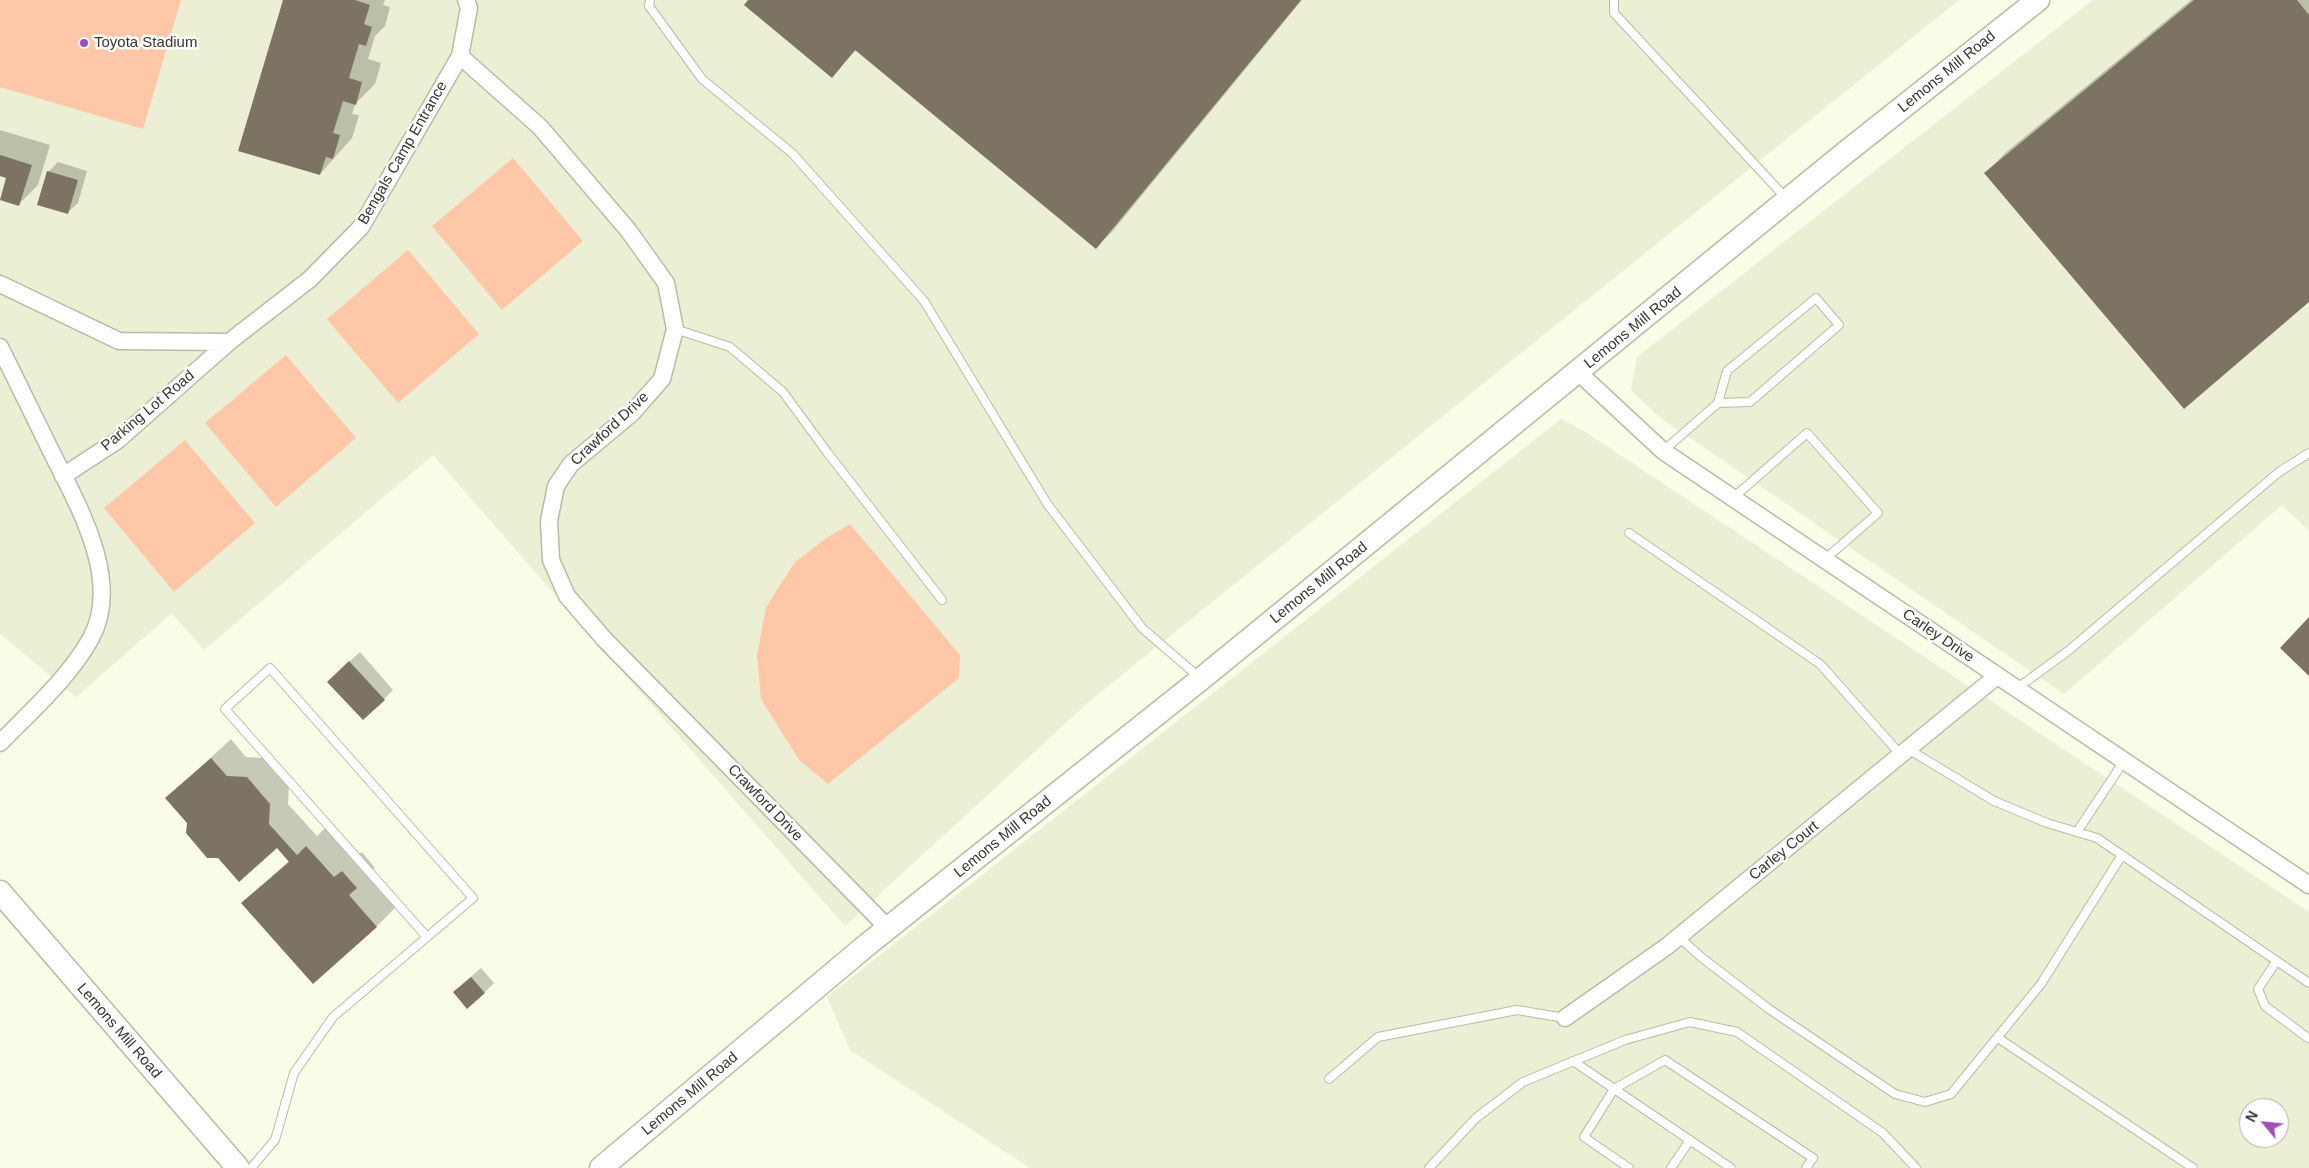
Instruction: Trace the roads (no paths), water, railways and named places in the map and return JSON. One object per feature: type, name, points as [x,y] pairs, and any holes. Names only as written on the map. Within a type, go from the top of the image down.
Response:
[{"type":"street","points":[[460,56],[469,8],[466,0]]},
{"type":"street","name":"Lemons Mill Road","points":[[601,1168],[888,928],[1201,679],[1788,200],[2038,0]]},
{"type":"street","name":"Crawford Drive","points":[[460,56],[540,127],[628,230],[666,283],[675,329],[662,379],[632,413],[571,464],[556,486],[549,521],[551,560],[567,596],[605,640],[888,928]]},
{"type":"street","name":"Bengals Camp Entrance","points":[[229,342],[310,279],[361,227],[460,56]]},
{"type":"street","points":[[0,284],[119,341],[229,342]]},
{"type":"street","name":"Parking Lot Road","points":[[63,476],[118,440],[229,342]]},
{"type":"street","points":[[0,347],[89,530],[101,584],[100,612],[92,637],[64,677],[0,744]]},
{"type":"street","name":"Carley Drive","points":[[1578,372],[1663,451],[2309,885]]},
{"type":"street","name":"Carley Court","points":[[1565,1018],[1679,936],[1997,676]]},
{"type":"street","name":"Lemons Mill Road","points":[[0,892],[238,1168]]},
{"type":"lane","points":[[650,0],[649,6],[702,79],[792,153],[924,301],[1048,505],[1142,628],[1201,679]]},
{"type":"lane","points":[[1614,0],[1614,13],[1788,200]]},
{"type":"lane","points":[[1663,451],[1718,403],[1726,371],[1816,298],[1839,325],[1750,402],[1718,403]]},
{"type":"lane","points":[[675,329],[730,347],[783,392],[826,452],[942,600]]},
{"type":"lane","points":[[1733,498],[1806,433],[1878,513],[1824,560]]},
{"type":"lane","points":[[2016,689],[2068,651],[2279,472],[2309,452]]},
{"type":"lane","points":[[1629,532],[1820,664],[1904,752],[1994,801],[2047,823],[2097,838],[2309,984]]},
{"type":"lane","points":[[251,1168],[275,1140],[294,1073],[333,1016],[427,937],[473,898],[270,668],[225,709],[427,937]]},
{"type":"lane","points":[[2077,832],[2124,761]]},
{"type":"lane","points":[[1679,936],[1701,957],[1768,1009],[1895,1094],[1925,1102],[1951,1094],[1998,1038],[2041,984],[2122,855]]},
{"type":"lane","points":[[2276,962],[2258,989],[2265,1006],[2309,1038]]},
{"type":"lane","points":[[1329,1079],[1378,1037],[1517,1010],[1565,1018]]},
{"type":"lane","points":[[1429,1168],[1476,1118],[1523,1082],[1625,1040],[1690,1022],[1736,1032],[1883,1134],[1916,1168]]},
{"type":"lane","points":[[1998,1038],[2193,1168]]},
{"type":"lane","points":[[1629,1168],[1584,1137],[1614,1089],[1665,1060],[1813,1158],[1806,1168]]},
{"type":"lane","points":[[1573,1061],[1731,1168]]},
{"type":"lane","points":[[1671,1168],[1690,1140]]},
{"type":"place","name":"Toyota Stadium","points":[[84,43]]}]
